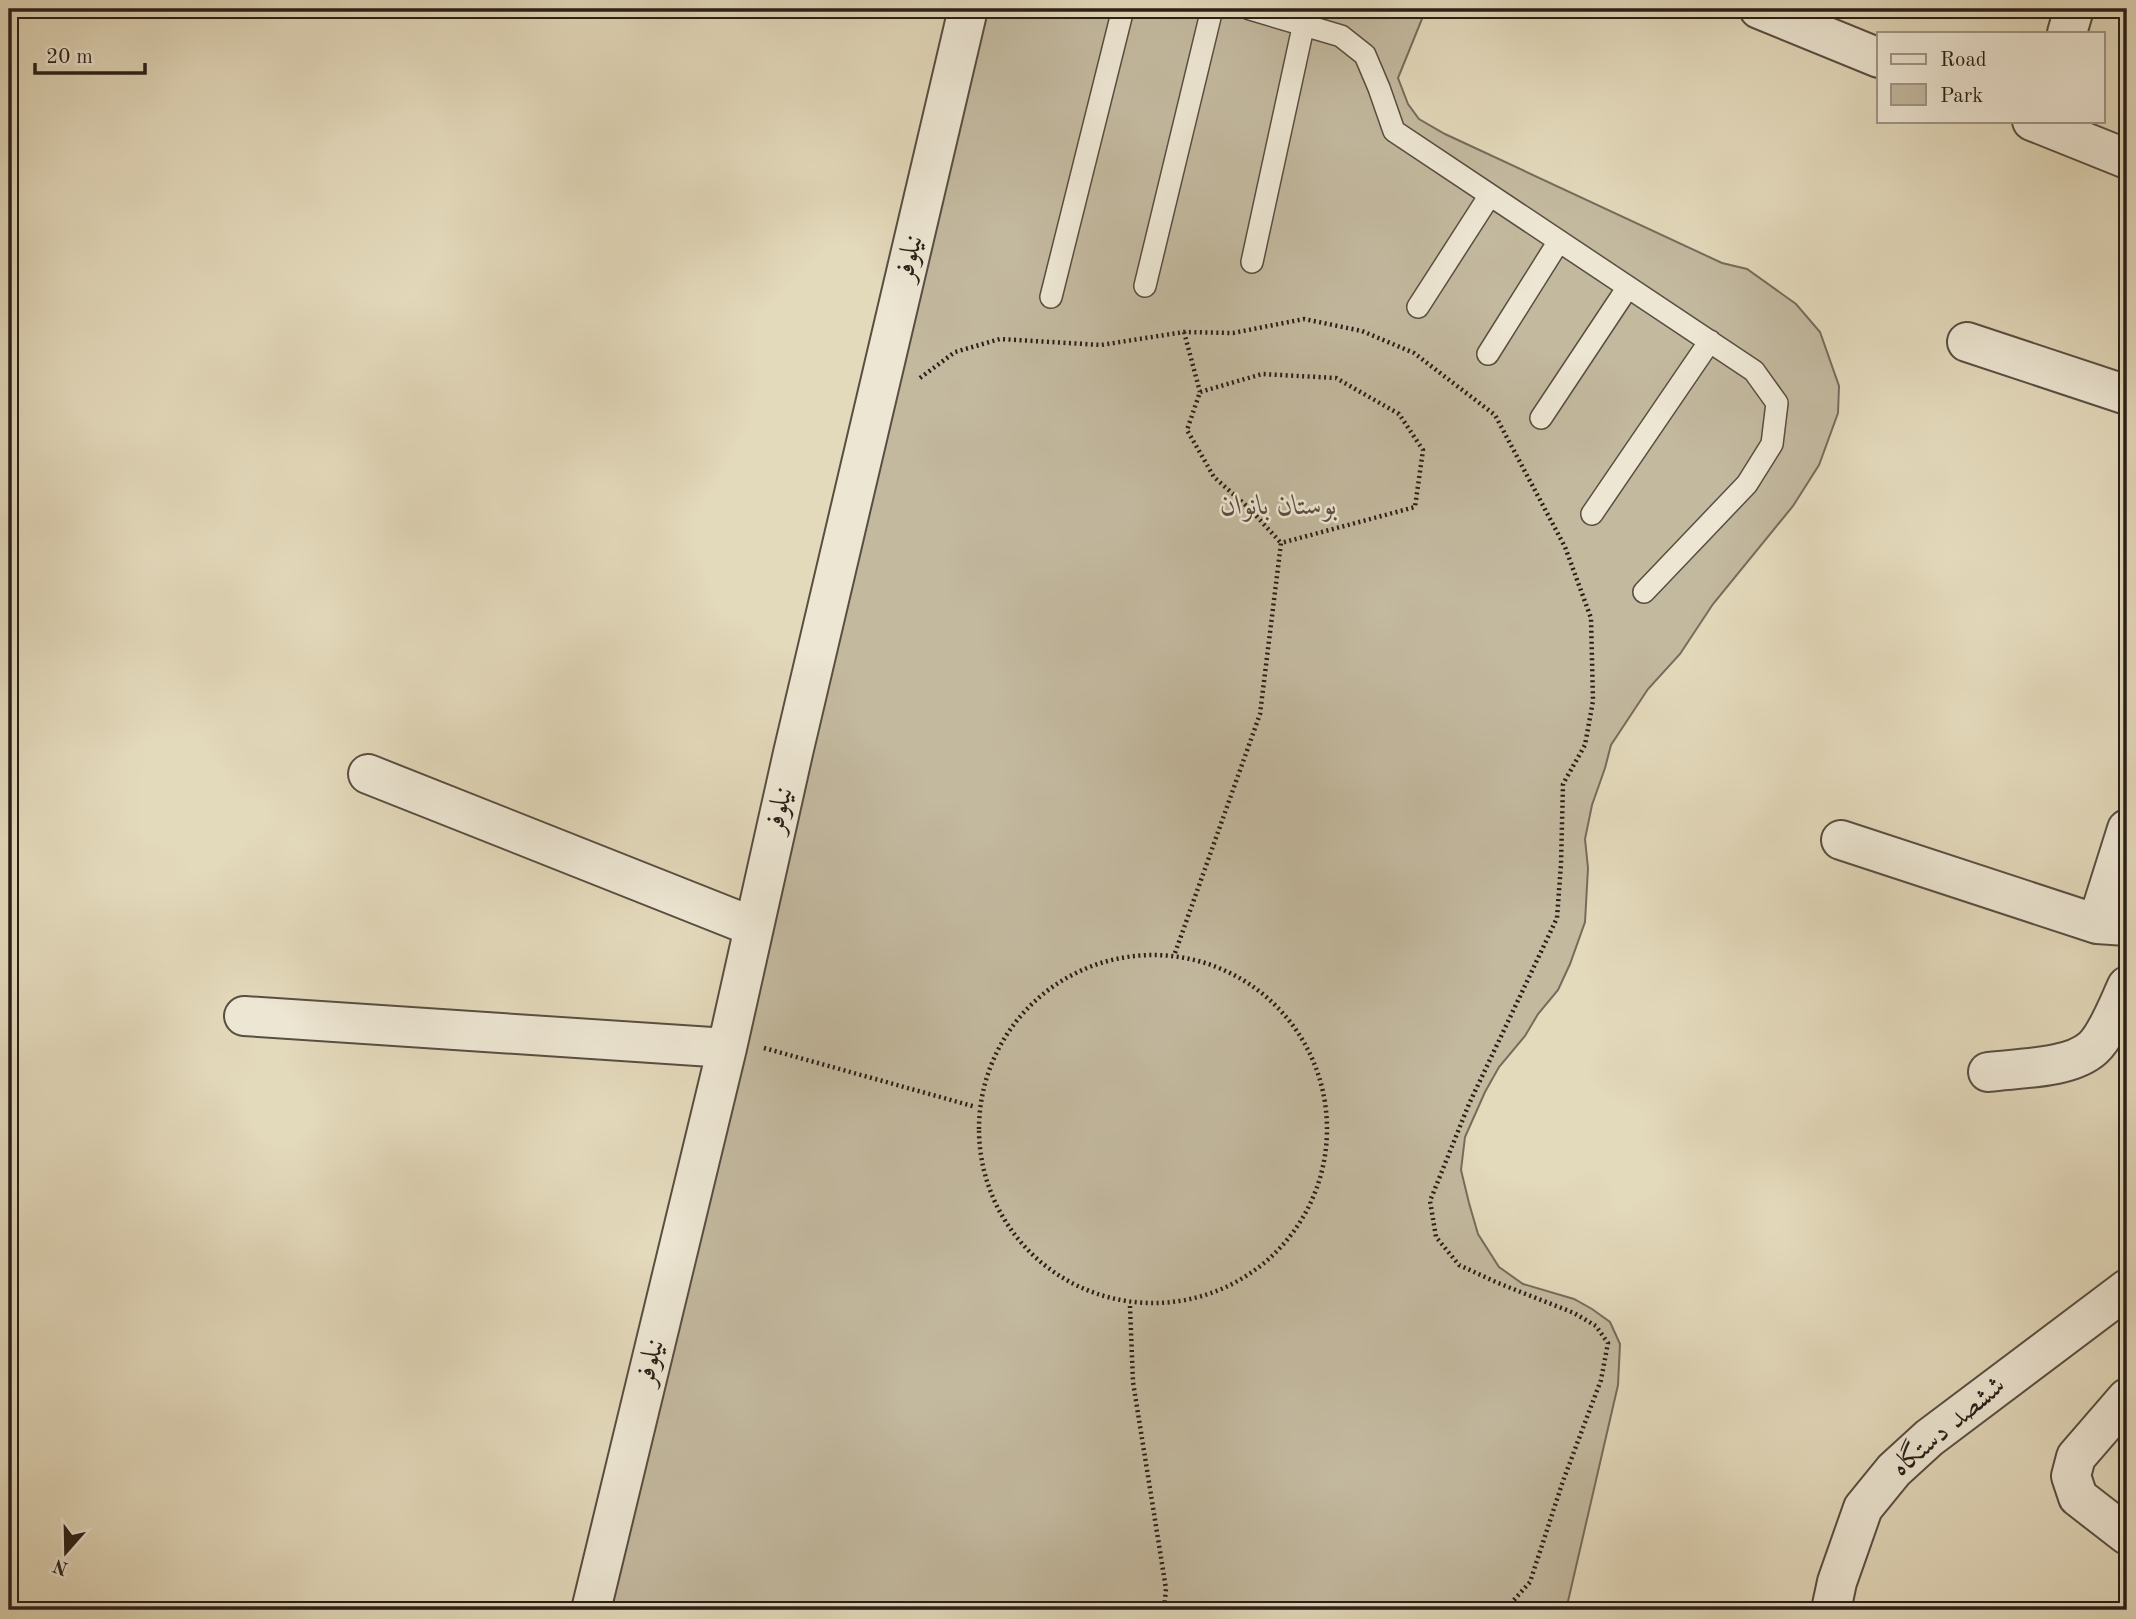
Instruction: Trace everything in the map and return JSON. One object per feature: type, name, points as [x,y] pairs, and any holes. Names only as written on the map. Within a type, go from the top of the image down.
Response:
[{"type":"street","name":"نیلوفر","points":[[591,1610],[742,1047],[754,926],[968,9]]},
{"type":"street","points":[[1759,9],[1877,57]]},
{"type":"street","points":[[2067,32],[2074,9]]},
{"type":"street","points":[[2039,122],[2127,159]]},
{"type":"street","points":[[1967,342],[2127,395]]},
{"type":"street","points":[[368,774],[754,926]]},
{"type":"street","points":[[2127,829],[2112,925],[2127,953]]},
{"type":"street","points":[[1841,840],[2112,925]]},
{"type":"street","points":[[1988,1072],[2070,1062],[2093,1048],[2106,1030],[2127,986]]},
{"type":"street","points":[[244,1016],[742,1047]]},
{"type":"street","name":"ششصد دستگاه","points":[[1831,1610],[1837,1582],[1863,1508],[1894,1470],[1929,1437],[2127,1289]]},
{"type":"street","points":[[2127,1398],[2076,1457],[2071,1476],[2078,1497],[2127,1535]]},
{"type":"lane","points":[[1051,297],[1123,9]]},
{"type":"lane","points":[[1145,286],[1212,9]]},
{"type":"lane","points":[[1250,9],[1305,17],[1341,36],[1365,55],[1394,131],[1754,371],[1777,404],[1772,444],[1747,484],[1644,592]]},
{"type":"lane","points":[[1252,261],[1305,17]]},
{"type":"lane","points":[[1418,307],[1490,195]]},
{"type":"lane","points":[[1488,354],[1559,241]]},
{"type":"lane","points":[[1541,418],[1628,287]]},
{"type":"lane","points":[[1592,514],[1710,341]]},
{"type":"path","points":[[919,378],[955,352],[1000,339],[1101,345],[1184,332],[1233,333],[1304,319],[1362,331],[1414,353],[1495,415],[1564,547],[1591,618],[1593,701],[1585,745],[1563,784],[1557,918],[1469,1104],[1430,1201],[1436,1237],[1458,1265],[1574,1313],[1596,1326],[1608,1343],[1601,1380],[1563,1480],[1530,1582],[1505,1610]]},
{"type":"path","points":[[1175,953],[1260,713],[1280,543],[1250,509],[1213,477],[1187,430],[1200,393],[1184,332]]},
{"type":"path","points":[[1200,393],[1262,374],[1336,378],[1399,414],[1423,450],[1415,507],[1280,543]]},
{"type":"path","points":[[1175,953],[1260,988],[1317,1061],[1329,1152],[1295,1237],[1222,1294],[1130,1306],[1045,1271],[988,1198],[976,1107],[1010,1022],[1084,966],[1175,953]]},
{"type":"path","points":[[742,1047],[976,1107]]},
{"type":"path","points":[[1130,1306],[1133,1382],[1166,1590],[1164,1610]]},
{"type":"green space","name":"بوستان بانوان","points":[[976,9],[1426,9],[1398,78],[1408,104],[1419,119],[1445,134],[1722,263],[1747,269],[1796,304],[1820,332],[1839,386],[1838,413],[1819,465],[1793,506],[1713,604],[1680,654],[1648,689],[1611,745],[1592,805],[1585,839],[1588,868],[1585,922],[1570,964],[1558,990],[1499,1067],[1465,1137],[1461,1170],[1469,1203],[1478,1234],[1499,1267],[1523,1284],[1574,1299],[1592,1309],[1610,1322],[1620,1344],[1618,1385],[1566,1610],[607,1610]]}]
